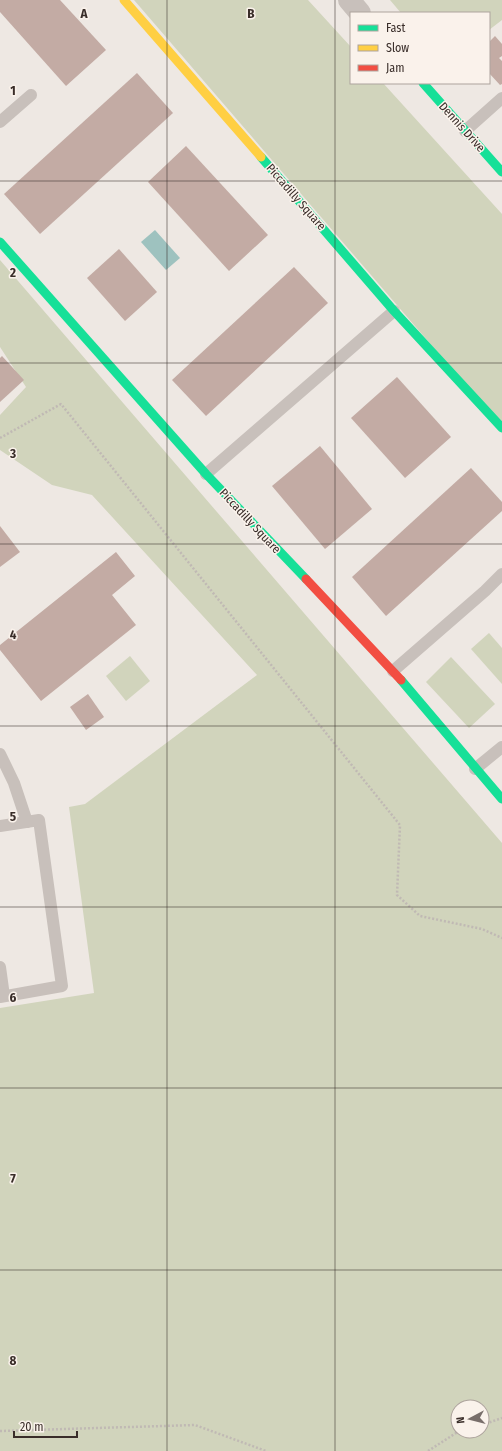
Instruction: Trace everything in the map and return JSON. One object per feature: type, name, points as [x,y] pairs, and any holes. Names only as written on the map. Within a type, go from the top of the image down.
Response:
[{"type":"street","name":"Piccadilly Square","points":[[124,0],[154,32],[394,311],[502,428]]},
{"type":"street","points":[[349,0],[359,12]]},
{"type":"street","name":"Dennis Drive","points":[[424,84],[502,172]]},
{"type":"street","name":"Piccadilly Square","points":[[0,242],[206,474],[393,671],[502,799]]},
{"type":"lane","points":[[0,122],[32,95]]},
{"type":"lane","points":[[465,131],[502,98]]},
{"type":"lane","points":[[206,474],[394,311]]},
{"type":"lane","points":[[393,671],[485,591],[502,574]]},
{"type":"lane","points":[[475,769],[502,747]]},
{"type":"lane","points":[[0,754],[14,783],[27,822]]},
{"type":"lane","points":[[0,826],[39,820],[62,986],[2,997],[0,967]]},
{"type":"path","points":[[0,438],[61,404],[400,825],[397,895],[420,916],[482,929],[502,938]]},
{"type":"path","points":[[490,1422],[502,1418]]},
{"type":"path","points":[[0,1431],[195,1425],[266,1451]]},
{"type":"path","points":[[428,1451],[450,1437]]},
{"type":"green space","points":[[134,0],[308,0],[350,46],[350,84],[384,84],[502,214],[502,427]]},
{"type":"green space","points":[[390,0],[502,0],[502,20],[490,29],[490,12],[400,12]]},
{"type":"green space","points":[[0,260],[502,843],[502,1451],[0,1451],[0,1008],[94,993],[69,807],[85,804],[257,675],[92,495],[52,485],[0,450],[0,415],[26,387],[0,347]]},
{"type":"green space","points":[[489,633],[502,648],[502,684],[471,649]]},
{"type":"green space","points":[[130,656],[150,681],[126,701],[106,676]]},
{"type":"green space","points":[[451,657],[495,704],[469,728],[426,682]]},
{"type":"water","points":[[155,230],[180,258],[166,270],[141,242]]},
{"type":"building","points":[[0,0],[60,0],[106,50],[66,86],[0,12]]},
{"type":"building","points":[[495,36],[502,44],[502,56],[499,58],[502,61],[502,84],[500,85],[490,74],[490,41]]},
{"type":"building","points":[[137,73],[173,113],[40,234],[4,194]]},
{"type":"building","points":[[186,146],[268,235],[229,271],[148,182]]},
{"type":"building","points":[[119,249],[157,292],[125,321],[87,278]]},
{"type":"building","points":[[294,267],[328,303],[206,416],[172,380]]},
{"type":"building","points":[[2,356],[24,380],[0,402],[0,358]]},
{"type":"building","points":[[397,377],[451,437],[405,478],[351,418]]},
{"type":"building","points":[[320,446],[372,509],[325,549],[272,486]]},
{"type":"building","points":[[471,468],[502,502],[502,511],[386,616],[352,577]]},
{"type":"building","points":[[0,526],[20,552],[0,567]]},
{"type":"building","points":[[116,552],[135,576],[112,595],[136,625],[41,701],[0,650],[0,645]]},
{"type":"building","points":[[88,694],[104,717],[86,730],[70,707]]},
{"type":"traffic: fast","points":[[424,84],[502,172]]},
{"type":"traffic: fast","points":[[261,157],[394,311],[502,428]]},
{"type":"traffic: fast","points":[[0,242],[206,474],[306,579]]},
{"type":"traffic: fast","points":[[401,680],[502,799]]},
{"type":"traffic: slow","points":[[124,0],[261,157]]},
{"type":"traffic: jam","points":[[306,579],[401,680]]}]
